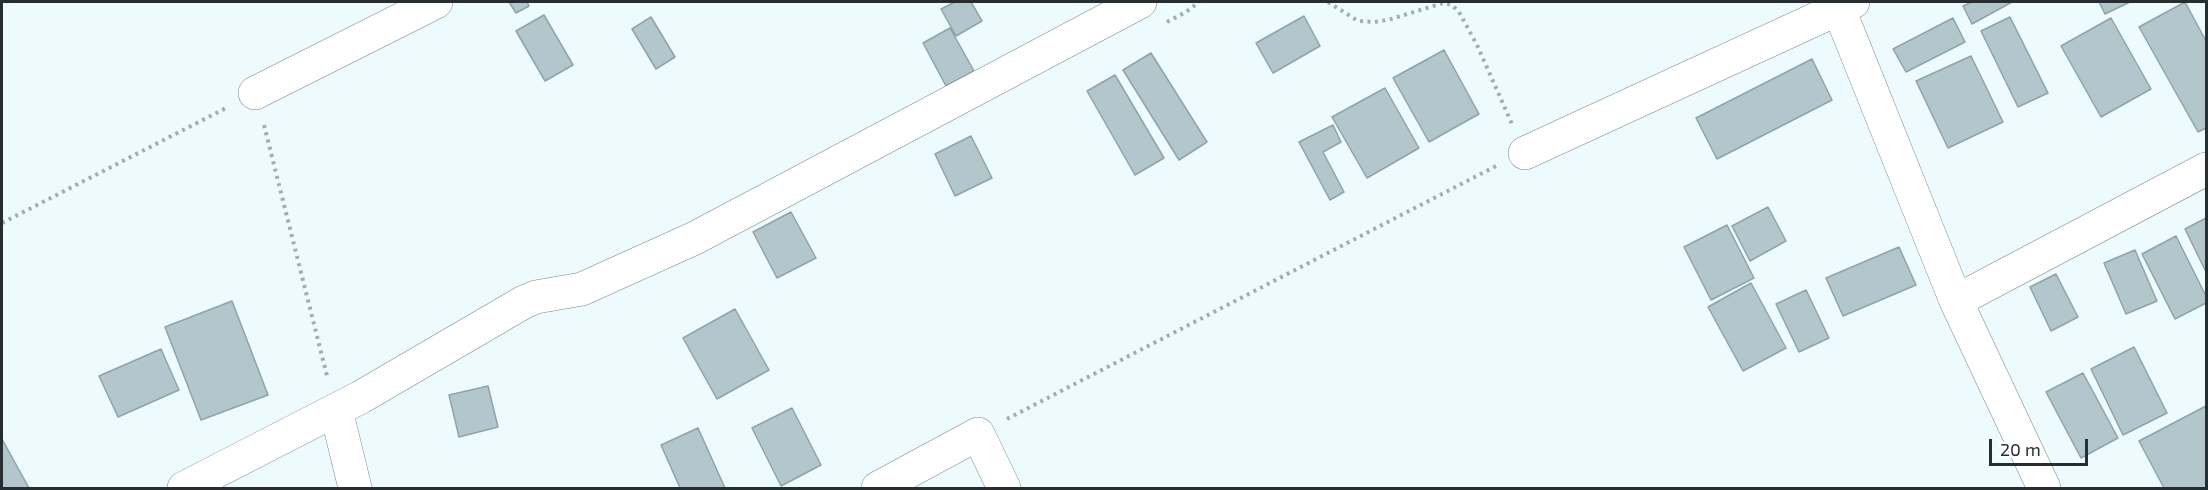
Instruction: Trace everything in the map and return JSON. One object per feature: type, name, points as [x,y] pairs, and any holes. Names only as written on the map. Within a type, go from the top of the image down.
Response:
[{"type":"street","points":[[255,93],[436,2]]},
{"type":"street","points":[[184,489],[336,410],[524,302],[536,297],[582,289],[695,238],[1140,2]]},
{"type":"street","points":[[1526,153],[1843,4],[1956,300],[2044,489]]},
{"type":"street","points":[[1956,300],[2206,169]]},
{"type":"street","points":[[336,410],[355,489]]},
{"type":"street","points":[[878,489],[978,435],[1004,489]]},
{"type":"path","points":[[978,435],[1460,184],[1526,153],[1477,45],[1459,12],[1452,5],[1443,3],[1374,22],[1358,21],[1328,2]]},
{"type":"path","points":[[2,223],[255,93],[336,410]]},
{"type":"building","points":[[509,2],[527,2],[529,6],[516,13]]},
{"type":"building","points":[[955,2],[971,2],[982,21],[956,36],[941,9]]},
{"type":"building","points":[[1972,2],[2012,2],[1972,24],[1963,6]]},
{"type":"building","points":[[2099,2],[2130,2],[2105,14]]},
{"type":"building","points":[[2185,2],[2206,41],[2206,128],[2198,132],[2139,27]]},
{"type":"building","points":[[544,15],[573,65],[545,81],[516,31]]},
{"type":"building","points":[[1304,16],[1320,46],[1273,73],[1256,43]]},
{"type":"building","points":[[651,17],[675,57],[656,69],[632,29]]},
{"type":"building","points":[[2010,17],[2048,93],[2018,107],[1981,31]]},
{"type":"building","points":[[1953,18],[1965,42],[1906,72],[1893,49]]},
{"type":"building","points":[[2111,18],[2151,89],[2101,117],[2061,46]]},
{"type":"building","points":[[950,28],[974,71],[946,86],[923,43]]},
{"type":"building","points":[[1444,50],[1479,114],[1429,142],[1393,78]]},
{"type":"building","points":[[1151,53],[1207,142],[1179,160],[1123,70]]},
{"type":"building","points":[[1971,56],[2003,122],[1948,148],[1916,81]]},
{"type":"building","points":[[1812,59],[1832,100],[1717,159],[1696,118]]},
{"type":"building","points":[[1115,75],[1164,158],[1135,175],[1087,91]]},
{"type":"building","points":[[1385,88],[1419,148],[1367,178],[1332,117]]},
{"type":"building","points":[[1333,125],[1341,142],[1323,152],[1344,192],[1330,200],[1299,142]]},
{"type":"building","points":[[971,136],[992,178],[955,196],[935,154]]},
{"type":"building","points":[[1768,207],[1786,241],[1750,261],[1732,226]]},
{"type":"building","points":[[791,212],[816,258],[777,278],[753,232]]},
{"type":"building","points":[[2206,218],[2206,272],[2185,229]]},
{"type":"building","points":[[1727,225],[1754,278],[1711,300],[1684,247]]},
{"type":"building","points":[[2176,236],[2206,296],[2206,303],[2175,319],[2142,254]]},
{"type":"building","points":[[1899,247],[1916,285],[1843,316],[1826,278]]},
{"type":"building","points":[[2135,250],[2157,301],[2126,314],[2104,263]]},
{"type":"building","points":[[2056,274],[2078,317],[2051,331],[2030,287]]},
{"type":"building","points":[[1751,283],[1786,348],[1743,371],[1708,307]]},
{"type":"building","points":[[1806,290],[1829,338],[1799,352],[1776,304]]},
{"type":"building","points":[[232,301],[268,395],[201,420],[165,327]]},
{"type":"building","points":[[735,309],[769,370],[717,399],[683,338]]},
{"type":"building","points":[[2134,347],[2167,413],[2123,435],[2091,369]]},
{"type":"building","points":[[161,349],[179,390],[118,417],[99,376]]},
{"type":"building","points":[[2083,373],[2118,438],[2081,458],[2046,392]]},
{"type":"building","points":[[488,386],[498,427],[459,437],[449,395]]},
{"type":"building","points":[[2206,406],[2206,488],[2164,488],[2139,441]]},
{"type":"building","points":[[792,408],[821,465],[781,486],[752,428]]},
{"type":"building","points":[[698,428],[725,488],[680,488],[661,445]]},
{"type":"building","points":[[2,439],[29,488],[2,488]]}]
